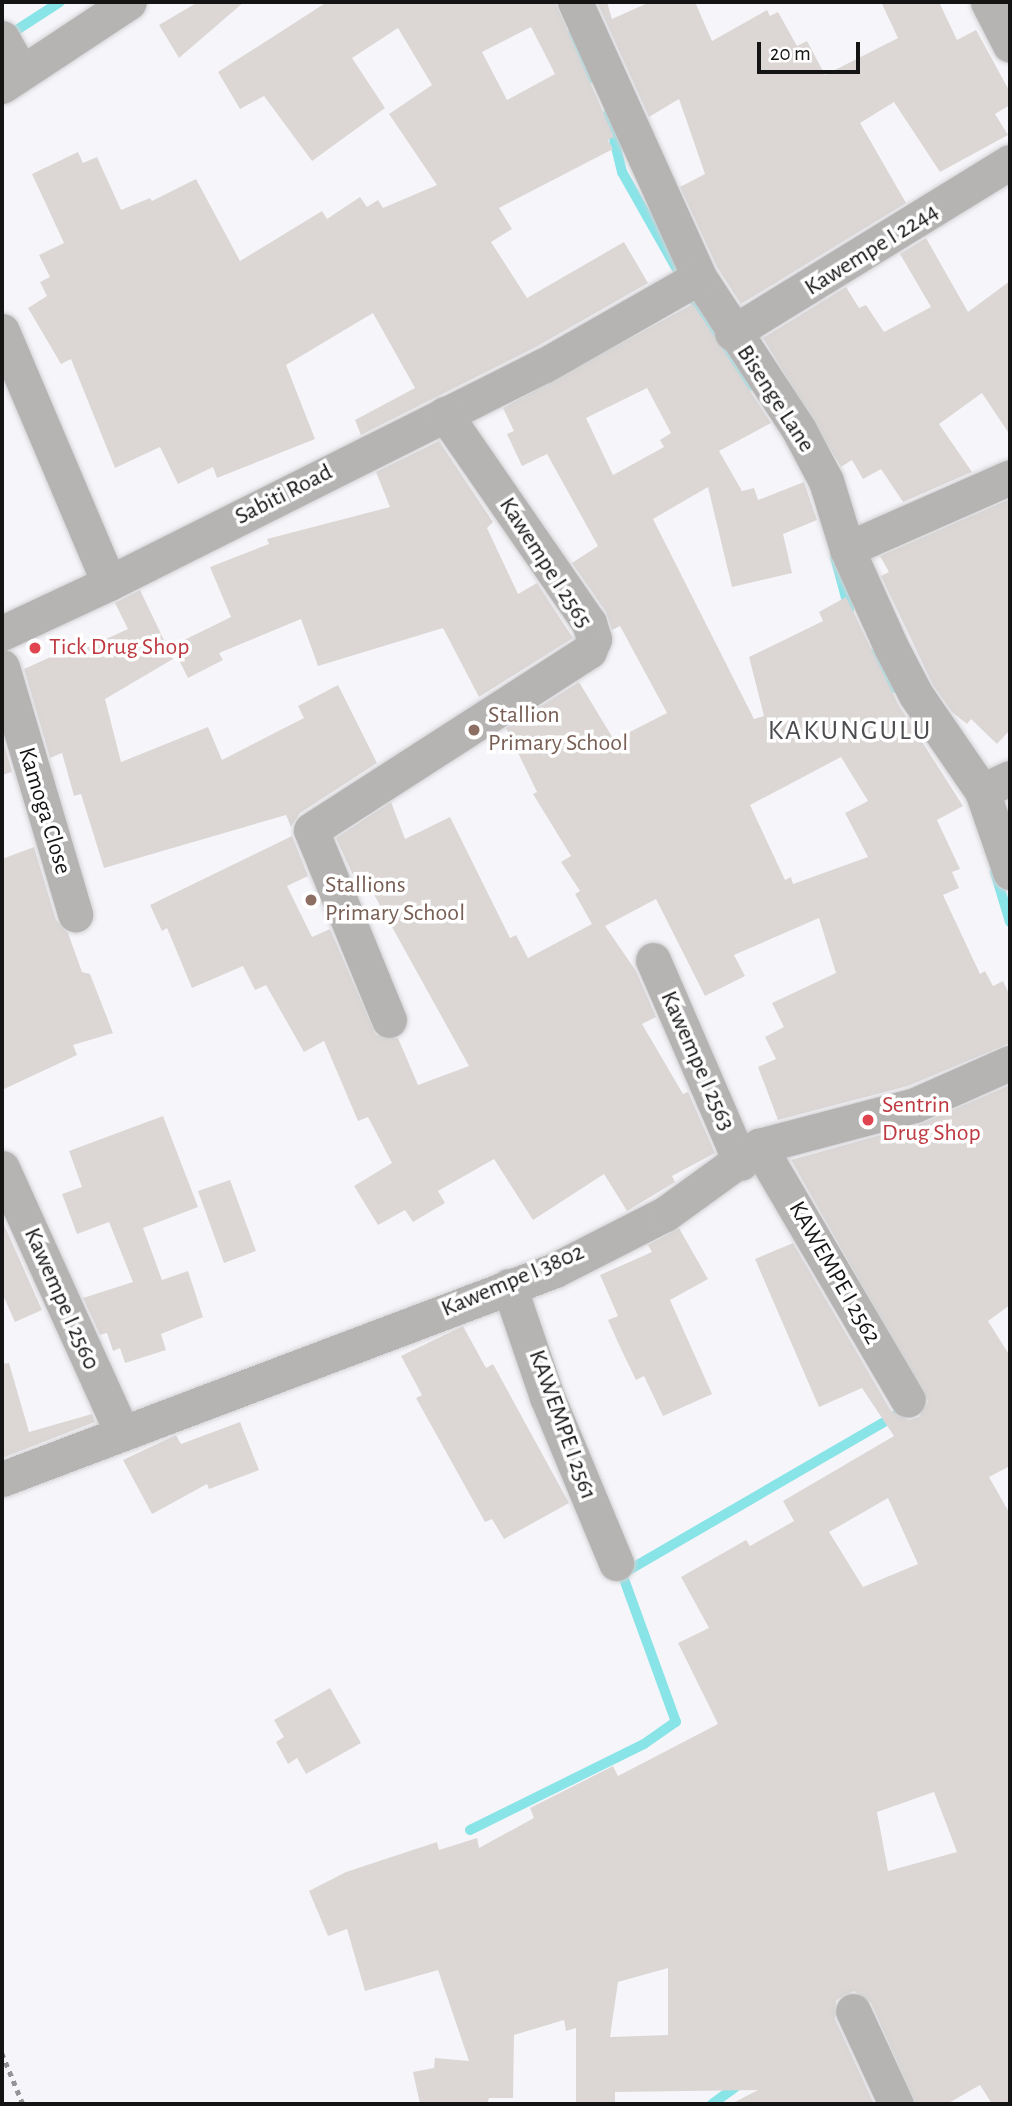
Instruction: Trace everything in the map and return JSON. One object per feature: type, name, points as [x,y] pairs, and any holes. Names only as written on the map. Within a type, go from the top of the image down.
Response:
[{"type":"street","points":[[2,38],[12,79],[129,2]]},
{"type":"street","name":"Bisenge Lane","points":[[575,2],[699,277],[732,333],[799,430],[826,481],[847,549],[916,695],[996,784],[1010,872]]},
{"type":"street","points":[[988,2],[1010,45]]},
{"type":"street","name":"Kawempe I 2244","points":[[732,333],[1010,162]]},
{"type":"street","name":"Sabiti Road","points":[[2,634],[545,365],[699,277]]},
{"type":"street","points":[[2,331],[109,583]]},
{"type":"street","name":"Kawempe I 2565","points":[[388,1020],[311,830],[589,651],[594,639],[589,623],[445,414]]},
{"type":"street","points":[[847,549],[1010,477]]},
{"type":"street","name":"Kamoga Close","points":[[2,667],[75,914]]},
{"type":"street","name":"Kawempe I 2563","points":[[653,960],[750,1154]]},
{"type":"street","name":"Kawempe I 3802","points":[[2,1479],[121,1430],[555,1270],[665,1214],[705,1181],[750,1154],[915,1105],[1010,1063]]},
{"type":"street","name":"KAWEMPE I 2562","points":[[750,1154],[908,1400]]},
{"type":"street","name":"Kawempe I 2560","points":[[2,1168],[121,1430]]},
{"type":"street","name":"KAWEMPE I 2561","points":[[509,1286],[547,1397],[615,1563]]},
{"type":"street","points":[[853,2011],[896,2104]]},
{"type":"path","points":[[2,2053],[23,2104]]},
{"type":"building","points":[[198,2],[244,2],[179,58],[159,25]]},
{"type":"building","points":[[327,2],[555,2],[614,137],[608,140],[613,149],[499,208],[512,229],[491,242],[527,298],[624,242],[648,283],[536,347],[361,435],[355,420],[415,388],[373,313],[286,365],[315,439],[217,478],[213,467],[178,484],[160,447],[115,468],[71,359],[61,364],[28,308],[47,296],[40,282],[50,277],[39,255],[64,243],[32,174],[78,152],[83,163],[97,157],[121,210],[150,198],[152,201],[196,179],[240,261],[322,211],[327,219],[360,197],[367,207],[378,200],[383,208],[437,185],[389,114],[432,85],[398,28],[352,58],[385,108],[312,161],[264,96],[240,109],[218,72]],"holes":[[[531,27],[555,74],[507,100],[482,52]]]},
{"type":"building","points":[[597,2],[607,2],[612,19],[650,2],[695,2],[712,41],[767,10],[770,16],[778,12],[797,46],[807,41],[825,75],[898,38],[881,2],[939,2],[957,40],[976,30],[1010,92],[1010,105],[995,114],[1008,135],[940,172],[894,102],[860,123],[906,203],[741,304],[717,267],[680,187],[705,174],[679,99],[649,117]]},
{"type":"building","points":[[926,238],[968,312],[1010,281],[1010,435],[982,393],[939,424],[972,472],[903,502],[881,469],[863,479],[852,460],[841,467],[763,338],[846,287],[859,308],[866,305],[884,332],[931,307],[900,254]]},
{"type":"building","points":[[693,304],[771,423],[719,451],[742,491],[754,488],[758,500],[804,482],[817,520],[783,534],[792,573],[732,587],[708,487],[653,519],[754,719],[764,716],[749,657],[823,621],[819,612],[846,597],[898,704],[963,806],[937,820],[960,869],[952,872],[959,888],[943,895],[980,974],[985,971],[993,986],[1003,981],[1010,996],[1010,1043],[908,1086],[778,1120],[758,1067],[776,1059],[765,1037],[784,1027],[772,1003],[836,973],[819,918],[734,955],[745,976],[705,996],[656,899],[605,926],[636,971],[656,1017],[642,1024],[683,1094],[688,1092],[715,1153],[672,1176],[675,1182],[627,1211],[604,1174],[533,1220],[494,1159],[438,1191],[445,1203],[413,1222],[405,1210],[378,1225],[354,1186],[392,1163],[368,1117],[358,1121],[324,1041],[304,1052],[266,985],[255,990],[243,966],[192,988],[167,928],[162,931],[150,905],[292,836],[308,876],[287,886],[312,937],[330,929],[376,1035],[398,1038],[418,1085],[469,1066],[366,880],[357,884],[336,838],[391,802],[405,839],[450,817],[510,938],[516,935],[528,958],[592,924],[575,894],[580,891],[561,862],[571,856],[533,794],[537,792],[506,728],[579,682],[614,740],[667,713],[620,626],[612,630],[606,612],[572,563],[598,546],[547,454],[522,466],[507,434],[514,431],[503,408]],"holes":[[[647,388],[671,433],[660,440],[664,447],[613,475],[586,418]],[[841,757],[868,801],[845,813],[868,857],[793,884],[791,877],[785,880],[750,805]]]},
{"type":"building","points":[[439,441],[493,522],[487,528],[518,594],[537,583],[573,638],[479,697],[443,628],[318,666],[301,619],[219,653],[223,660],[188,678],[172,646],[231,617],[210,567],[269,544],[267,539],[390,507],[376,472]]},
{"type":"building","points":[[1010,499],[1010,730],[997,744],[971,719],[967,724],[952,712],[933,685],[881,576],[889,572],[880,556]]},
{"type":"building","points":[[140,590],[173,659],[105,699],[121,762],[208,727],[222,760],[304,718],[298,706],[338,685],[377,763],[300,813],[291,827],[286,815],[104,868],[81,794],[74,796],[62,753],[50,758],[24,669],[68,649],[71,655],[128,629],[115,603]]},
{"type":"building","points":[[2,737],[12,772],[2,775]]},
{"type":"building","points":[[34,847],[56,920],[68,933],[82,972],[90,974],[113,1033],[73,1045],[77,1055],[2,1090],[2,859]]},
{"type":"building","points":[[1010,1085],[1010,1305],[988,1321],[1010,1356],[1010,1466],[989,1477],[1010,1514],[1010,2104],[992,2104],[980,2085],[947,2104],[916,2104],[871,2003],[854,1991],[836,2000],[835,2019],[874,2104],[731,2104],[758,2090],[615,2092],[615,2104],[576,2104],[576,2028],[566,2031],[564,2020],[514,2035],[513,2098],[489,2098],[487,2104],[420,2104],[413,2072],[434,2068],[435,2058],[469,2061],[438,1970],[365,1991],[347,1929],[328,1936],[309,1891],[346,1872],[437,1842],[439,1850],[477,1838],[479,1848],[534,1818],[530,1808],[613,1766],[618,1776],[718,1724],[678,1643],[709,1628],[681,1577],[746,1540],[750,1546],[794,1521],[783,1501],[894,1436],[862,1388],[819,1407],[755,1259],[793,1243],[891,1411],[909,1420],[919,1417],[928,1401],[791,1160],[920,1124]],"holes":[[[888,1498],[918,1564],[863,1587],[829,1532]],[[934,1792],[957,1852],[888,1871],[877,1812]],[[668,1968],[668,2035],[610,2037],[618,1982]]]},
{"type":"building","points":[[163,1116],[198,1207],[143,1228],[162,1280],[188,1271],[203,1317],[161,1334],[166,1350],[125,1363],[120,1348],[113,1351],[107,1333],[100,1335],[83,1298],[133,1282],[109,1222],[77,1234],[62,1194],[82,1187],[69,1151]]},
{"type":"building","points":[[230,1180],[256,1251],[224,1263],[198,1191]]},
{"type":"building","points":[[2,1220],[42,1310],[15,1322],[2,1293]]},
{"type":"building","points":[[679,1228],[708,1279],[670,1300],[712,1394],[663,1416],[644,1376],[636,1380],[620,1347],[608,1320],[618,1316],[600,1275],[652,1252],[648,1245]]},
{"type":"building","points":[[463,1326],[486,1368],[493,1364],[569,1503],[504,1539],[492,1519],[485,1522],[416,1398],[422,1395],[401,1356]]},
{"type":"building","points":[[9,1363],[29,1432],[92,1414],[95,1422],[2,1458],[2,1364]]},
{"type":"building","points":[[240,1422],[259,1470],[209,1489],[207,1484],[152,1514],[123,1460],[176,1435],[181,1444]]},
{"type":"building","points":[[330,1688],[361,1743],[306,1774],[297,1758],[288,1764],[276,1742],[284,1737],[274,1720]]},
{"type":"waterway","points":[[12,33],[60,2]]},
{"type":"waterway","points":[[570,36],[591,78]]},
{"type":"waterway","points":[[608,114],[622,172],[683,280]]},
{"type":"waterway","points":[[690,294],[751,386]]},
{"type":"waterway","points":[[835,557],[849,609]]},
{"type":"waterway","points":[[873,654],[894,688]]},
{"type":"waterway","points":[[995,872],[1010,922]]},
{"type":"waterway","points":[[470,1830],[644,1744],[676,1722],[622,1574],[896,1415]]},
{"type":"waterway","points":[[712,2104],[741,2083]]},
{"type":"place","name":"Tick Drug Shop","points":[[35,648]]},
{"type":"place","name":"Stallion Primary School","points":[[474,730]]},
{"type":"place","name":"Stallions Primary School","points":[[311,900]]},
{"type":"place","name":"Sentrin Drug Shop","points":[[868,1120]]},
{"type":"district","name":"KAKUNGULU","points":[[850,731]]}]
